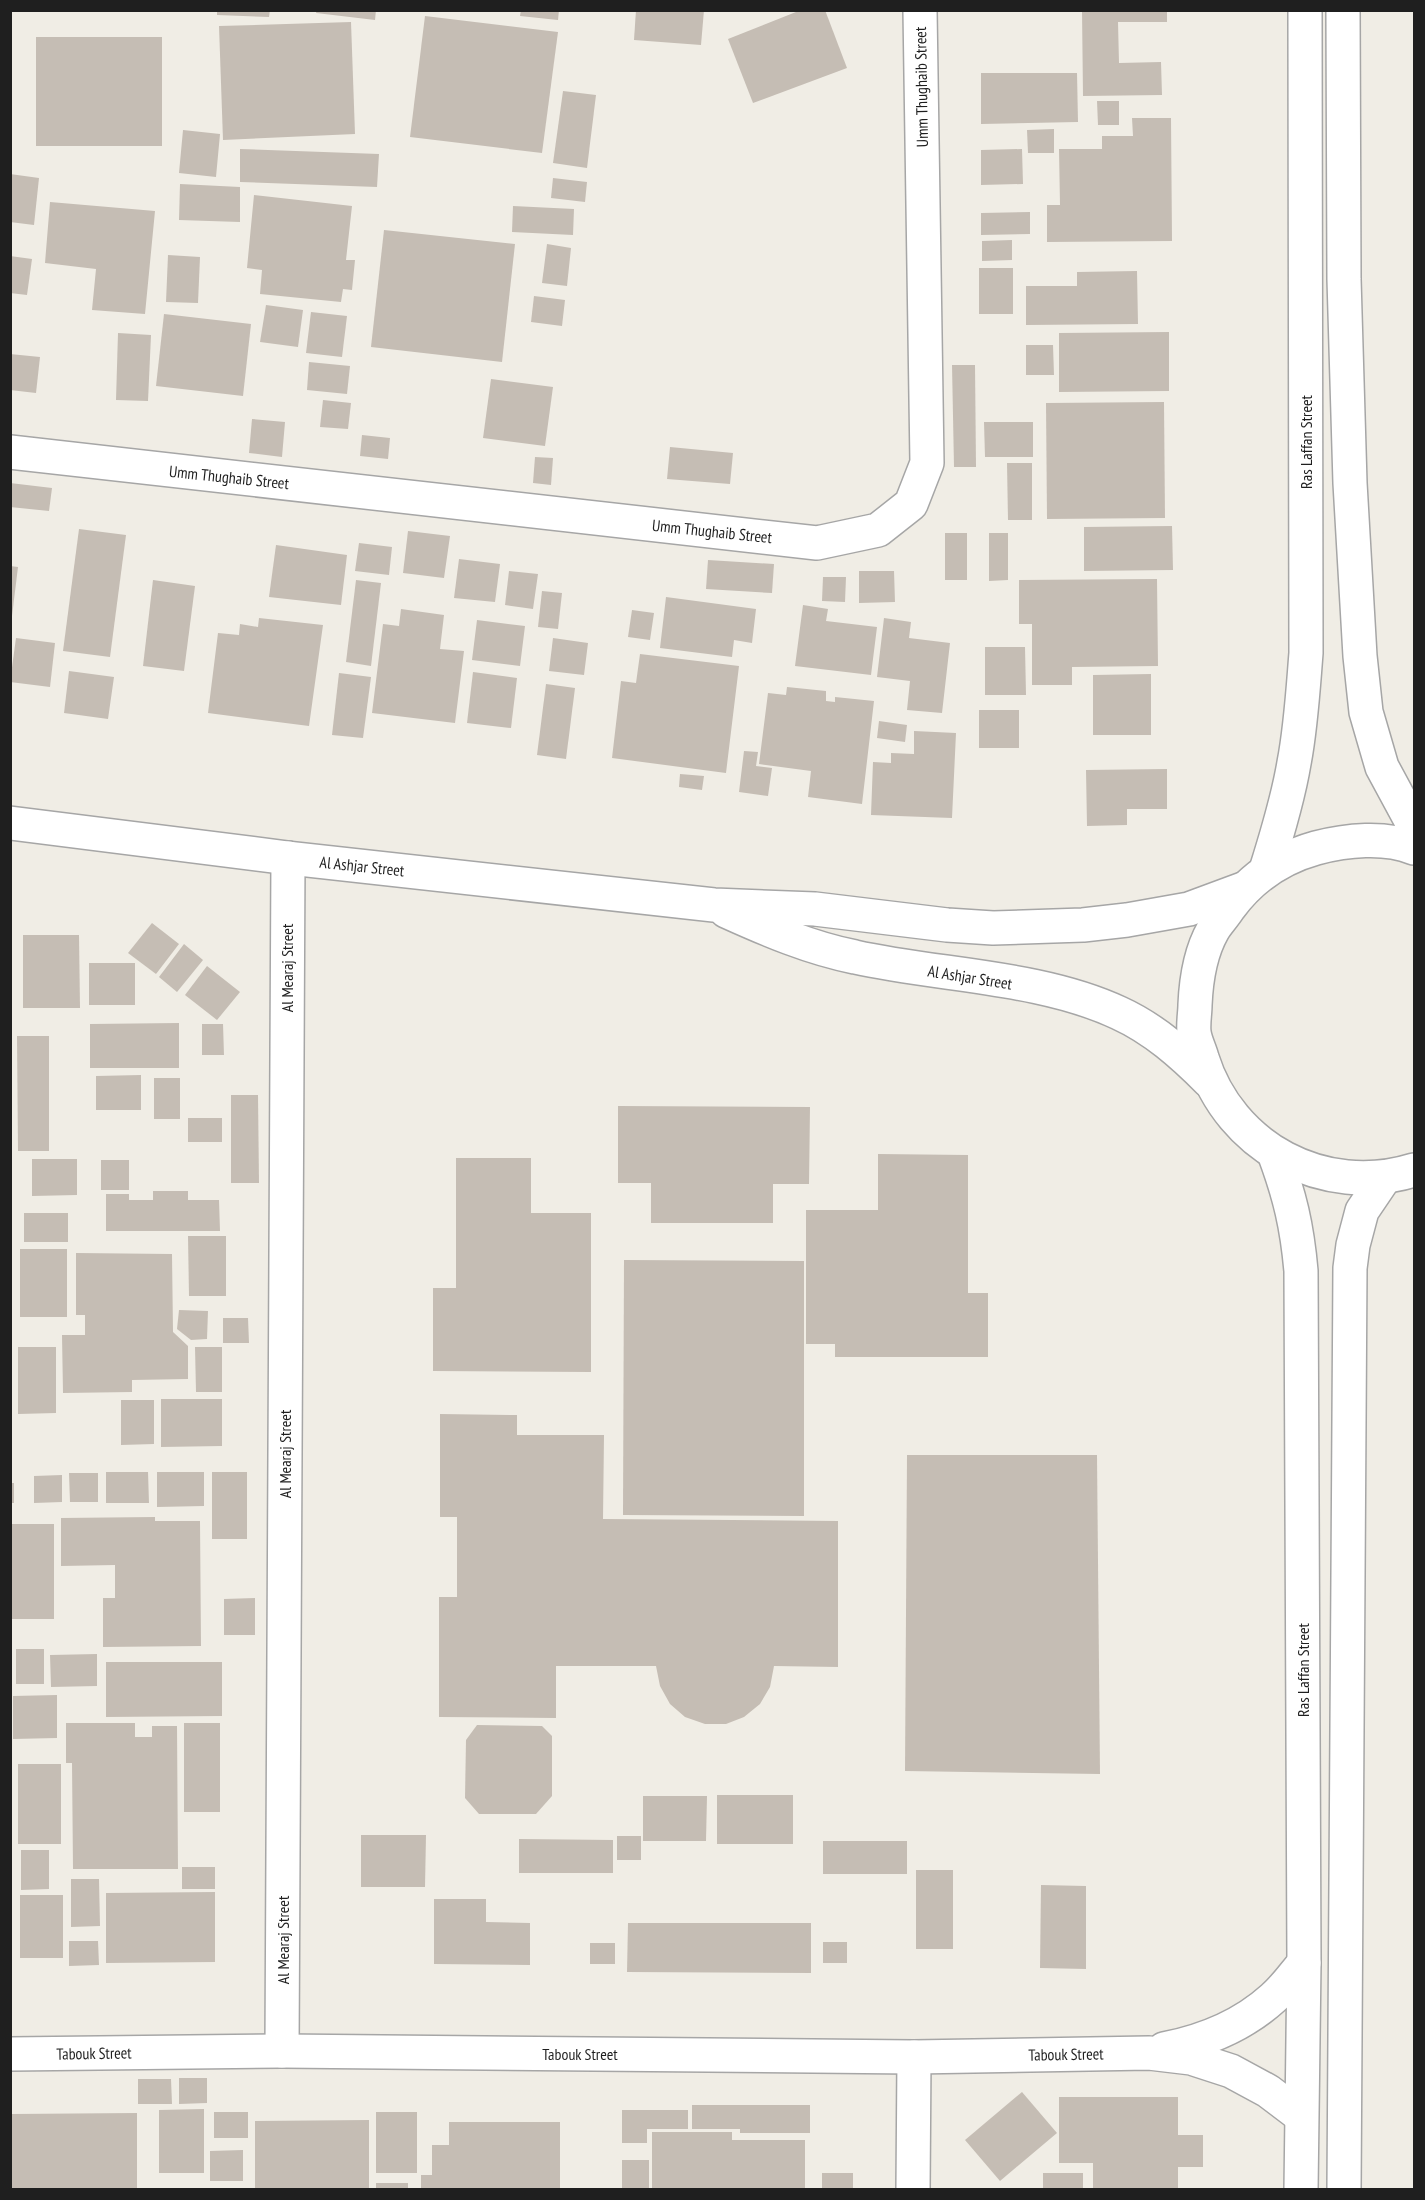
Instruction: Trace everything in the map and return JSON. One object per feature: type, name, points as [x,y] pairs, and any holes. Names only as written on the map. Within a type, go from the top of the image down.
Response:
[{"type":"street","name":"Umm Thughaib Street","points":[[10,452],[817,543],[878,530],[911,504],[927,463],[920,10]]},
{"type":"street","name":"Ras Laffan Street","points":[[1255,879],[1282,817],[1294,763],[1302,708],[1306,653],[1305,10]]},
{"type":"street","points":[[1343,10],[1344,279],[1350,483],[1360,656],[1366,712],[1382,767],[1408,817],[1414,824]]},
{"type":"street","name":"Al Ashjar Street","points":[[10,823],[288,858],[714,905],[815,909],[947,925],[1029,928],[1127,920],[1189,909],[1255,879],[1299,852],[1335,843],[1372,840],[1414,848]]},
{"type":"street","name":"Al Mearaj Street","points":[[282,2051],[288,858]]},
{"type":"street","points":[[1255,879],[1212,931],[1196,980],[1194,1032],[1209,1081],[1226,1109],[1248,1134],[1274,1154],[1309,1169],[1347,1178],[1400,1174]]},
{"type":"street","name":"Al Ashjar Street","points":[[714,905],[806,944],[855,957],[1012,983],[1085,999],[1120,1013],[1153,1032],[1209,1081]]},
{"type":"street","name":"Ras Laffan Street","points":[[1274,1154],[1289,1193],[1297,1232],[1301,1271],[1304,1963],[1301,2190]]},
{"type":"street","points":[[1344,2190],[1350,1268],[1353,1245],[1362,1211],[1400,1174]]},
{"type":"street","name":"Tabouk Street","points":[[1149,2053],[1194,2043],[1236,2025],[1274,1998],[1304,1963]]},
{"type":"street","name":"Tabouk Street","points":[[10,2054],[282,2051],[914,2057],[1149,2053],[1191,2058],[1231,2071],[1268,2091],[1301,2116]]},
{"type":"street","points":[[913,2190],[914,2057]]},
{"type":"building","points":[[217,10],[270,10],[269,17],[217,15]]},
{"type":"building","points":[[317,10],[376,10],[375,20],[316,13]]},
{"type":"building","points":[[521,10],[559,10],[558,20],[520,16]]},
{"type":"building","points":[[636,10],[704,10],[701,45],[634,40]]},
{"type":"building","points":[[801,10],[825,10],[847,68],[753,103],[728,39]]},
{"type":"building","points":[[1082,10],[1167,10],[1167,22],[1118,22],[1119,63],[1161,62],[1162,95],[1083,96]]},
{"type":"building","points":[[425,16],[558,32],[542,153],[410,137]]},
{"type":"building","points":[[351,22],[355,134],[223,140],[219,26]]},
{"type":"building","points":[[36,37],[162,37],[162,146],[36,146]]},
{"type":"building","points":[[981,73],[1077,73],[1078,122],[981,124]]},
{"type":"building","points":[[563,91],[596,95],[587,168],[553,163]]},
{"type":"building","points":[[1097,101],[1119,101],[1119,125],[1098,125]]},
{"type":"building","points":[[1132,118],[1171,118],[1172,241],[1047,242],[1047,205],[1060,205],[1059,149],[1102,149],[1102,136],[1133,136]]},
{"type":"building","points":[[1054,129],[1054,153],[1028,153],[1027,130]]},
{"type":"building","points":[[183,130],[220,134],[216,177],[179,173]]},
{"type":"building","points":[[240,149],[379,154],[377,187],[240,182]]},
{"type":"building","points":[[1022,149],[1023,184],[981,185],[981,150]]},
{"type":"building","points":[[10,174],[39,178],[34,225],[10,222]]},
{"type":"building","points":[[553,178],[587,182],[585,202],[551,198]]},
{"type":"building","points":[[180,184],[240,187],[240,222],[179,220]]},
{"type":"building","points":[[254,195],[352,206],[346,260],[355,260],[352,290],[343,289],[341,302],[260,294],[262,270],[247,268]]},
{"type":"building","points":[[50,202],[155,211],[145,314],[92,310],[96,269],[45,263]]},
{"type":"building","points":[[513,206],[574,209],[573,235],[512,232]]},
{"type":"building","points":[[1030,212],[1030,234],[981,235],[981,213]]},
{"type":"building","points":[[384,230],[515,244],[502,362],[371,347]]},
{"type":"building","points":[[1012,240],[1012,260],[982,261],[982,241]]},
{"type":"building","points":[[547,244],[571,248],[567,286],[542,283]]},
{"type":"building","points":[[168,255],[200,257],[198,303],[166,302]]},
{"type":"building","points":[[10,256],[32,259],[27,295],[10,293]]},
{"type":"building","points":[[979,268],[1013,268],[1013,314],[979,314]]},
{"type":"building","points":[[1137,271],[1138,324],[1026,325],[1026,286],[1077,286],[1077,272]]},
{"type":"building","points":[[534,296],[565,300],[562,326],[531,322]]},
{"type":"building","points":[[266,305],[303,310],[298,347],[260,342]]},
{"type":"building","points":[[311,312],[347,316],[342,357],[306,353]]},
{"type":"building","points":[[164,314],[251,324],[243,396],[156,386]]},
{"type":"building","points":[[1169,332],[1169,391],[1059,392],[1059,333]]},
{"type":"building","points":[[118,333],[151,335],[148,401],[116,400]]},
{"type":"building","points":[[1026,345],[1053,345],[1054,375],[1026,375]]},
{"type":"building","points":[[10,354],[40,357],[36,393],[10,390]]},
{"type":"building","points":[[309,362],[350,366],[347,394],[307,390]]},
{"type":"building","points":[[952,365],[975,365],[976,467],[954,467]]},
{"type":"building","points":[[491,379],[553,387],[545,446],[483,438]]},
{"type":"building","points":[[323,400],[351,403],[348,429],[320,427]]},
{"type":"building","points":[[1164,402],[1165,518],[1047,519],[1046,403]]},
{"type":"building","points":[[252,419],[285,422],[282,457],[249,453]]},
{"type":"building","points":[[984,422],[1033,422],[1033,457],[985,457]]},
{"type":"building","points":[[362,435],[390,438],[388,459],[360,456]]},
{"type":"building","points":[[670,447],[733,453],[730,484],[667,479]]},
{"type":"building","points":[[535,457],[553,458],[551,485],[533,483]]},
{"type":"building","points":[[1007,463],[1032,463],[1032,520],[1008,520]]},
{"type":"building","points":[[10,483],[52,488],[49,511],[10,507]]},
{"type":"building","points":[[1172,526],[1173,570],[1084,571],[1084,527]]},
{"type":"building","points":[[79,529],[126,535],[110,657],[63,651]]},
{"type":"building","points":[[408,531],[450,536],[444,578],[403,573]]},
{"type":"building","points":[[945,533],[967,533],[967,580],[945,580]]},
{"type":"building","points":[[989,533],[1008,533],[1008,580],[989,581]]},
{"type":"building","points":[[359,543],[392,547],[389,575],[355,571]]},
{"type":"building","points":[[276,545],[347,555],[341,605],[269,597]]},
{"type":"building","points":[[459,559],[500,564],[495,602],[454,598]]},
{"type":"building","points":[[708,560],[774,564],[772,593],[706,589]]},
{"type":"building","points":[[10,566],[18,567],[12,616],[10,616]]},
{"type":"building","points":[[509,571],[538,574],[533,609],[505,605]]},
{"type":"building","points":[[859,571],[894,571],[895,602],[859,603]]},
{"type":"building","points":[[823,577],[846,577],[845,602],[822,601]]},
{"type":"building","points":[[1157,579],[1158,666],[1072,667],[1072,685],[1032,685],[1032,624],[1019,624],[1019,580]]},
{"type":"building","points":[[153,580],[195,586],[184,671],[143,666]]},
{"type":"building","points":[[356,580],[381,583],[371,666],[346,662]]},
{"type":"building","points":[[542,591],[562,593],[558,629],[538,627]]},
{"type":"building","points":[[666,597],[756,609],[752,643],[734,640],[732,657],[660,648]]},
{"type":"building","points":[[803,605],[828,609],[826,621],[877,627],[871,675],[795,666]]},
{"type":"building","points":[[401,609],[444,615],[440,649],[464,651],[455,723],[372,713],[383,624],[399,626]]},
{"type":"building","points":[[632,610],[654,613],[650,640],[628,637]]},
{"type":"building","points":[[259,618],[323,625],[309,726],[208,713],[218,633],[239,635],[240,624],[258,627]]},
{"type":"building","points":[[884,618],[911,622],[909,638],[950,643],[942,713],[907,710],[910,681],[877,677]]},
{"type":"building","points":[[477,620],[525,626],[520,666],[472,660]]},
{"type":"building","points":[[16,638],[55,643],[50,687],[10,682]]},
{"type":"building","points":[[553,638],[588,643],[584,675],[549,671]]},
{"type":"building","points":[[985,647],[1025,647],[1026,695],[985,695]]},
{"type":"building","points":[[640,654],[739,666],[726,773],[612,758],[621,681],[636,683]]},
{"type":"building","points":[[69,671],[114,677],[108,719],[64,713]]},
{"type":"building","points":[[473,672],[517,678],[511,728],[467,723]]},
{"type":"building","points":[[339,673],[371,677],[363,738],[332,735]]},
{"type":"building","points":[[1151,674],[1151,735],[1093,735],[1093,675]]},
{"type":"building","points":[[546,684],[575,688],[566,759],[537,755]]},
{"type":"building","points":[[787,687],[826,691],[826,701],[835,702],[835,697],[874,701],[862,804],[808,797],[811,771],[759,764],[768,693],[786,695]]},
{"type":"building","points":[[979,710],[1019,710],[1019,748],[979,748]]},
{"type":"building","points":[[879,721],[907,725],[905,742],[877,738]]},
{"type":"building","points":[[914,731],[956,733],[952,818],[871,815],[873,762],[891,763],[891,753],[914,754]]},
{"type":"building","points":[[744,751],[758,752],[756,766],[772,768],[768,796],[739,792]]},
{"type":"building","points":[[1167,769],[1167,809],[1127,809],[1127,825],[1087,826],[1086,770]]},
{"type":"building","points":[[680,774],[704,776],[702,790],[679,787]]},
{"type":"building","points":[[152,923],[179,944],[156,974],[128,953]]},
{"type":"building","points":[[23,935],[79,935],[80,1008],[23,1008]]},
{"type":"building","points":[[184,944],[203,960],[177,992],[159,977]]},
{"type":"building","points":[[89,963],[135,963],[135,1005],[89,1005]]},
{"type":"building","points":[[207,966],[240,992],[217,1020],[185,995]]},
{"type":"building","points":[[179,1023],[179,1068],[90,1068],[90,1024]]},
{"type":"building","points":[[202,1024],[223,1024],[224,1055],[202,1055]]},
{"type":"building","points":[[17,1036],[49,1036],[49,1151],[18,1151]]},
{"type":"building","points":[[141,1075],[141,1110],[96,1110],[96,1076]]},
{"type":"building","points":[[154,1078],[180,1078],[180,1119],[154,1119]]},
{"type":"building","points":[[231,1095],[258,1095],[259,1183],[231,1183]]},
{"type":"building","points":[[618,1106],[810,1107],[809,1184],[773,1184],[773,1223],[651,1223],[651,1183],[618,1183]]},
{"type":"building","points":[[188,1118],[222,1118],[222,1142],[188,1142]]},
{"type":"building","points":[[878,1154],[968,1155],[968,1293],[988,1293],[988,1357],[835,1357],[835,1344],[806,1344],[806,1210],[878,1210]]},
{"type":"building","points":[[456,1158],[531,1158],[531,1213],[591,1213],[591,1372],[433,1371],[433,1288],[456,1288]]},
{"type":"building","points":[[32,1159],[77,1159],[77,1195],[32,1196]]},
{"type":"building","points":[[101,1160],[129,1160],[129,1190],[101,1190]]},
{"type":"building","points":[[153,1191],[188,1191],[188,1200],[219,1200],[220,1231],[106,1231],[106,1194],[129,1194],[129,1200],[153,1200]]},
{"type":"building","points":[[24,1213],[68,1213],[68,1242],[24,1242]]},
{"type":"building","points":[[188,1236],[226,1236],[226,1296],[189,1296]]},
{"type":"building","points":[[20,1249],[67,1249],[67,1317],[20,1317]]},
{"type":"building","points":[[76,1253],[172,1254],[173,1332],[188,1346],[188,1379],[132,1380],[132,1392],[63,1393],[62,1335],[85,1335],[85,1315],[76,1315]]},
{"type":"building","points":[[624,1260],[804,1261],[804,1516],[623,1515]]},
{"type":"building","points":[[179,1310],[208,1311],[207,1339],[191,1340],[177,1329]]},
{"type":"building","points":[[223,1318],[248,1318],[249,1343],[223,1343]]},
{"type":"building","points":[[18,1347],[56,1347],[56,1413],[18,1414]]},
{"type":"building","points":[[195,1347],[222,1347],[222,1392],[196,1392]]},
{"type":"building","points":[[161,1399],[222,1399],[222,1446],[161,1447]]},
{"type":"building","points":[[121,1400],[154,1400],[154,1444],[121,1445]]},
{"type":"building","points":[[440,1414],[517,1415],[517,1435],[604,1435],[603,1519],[838,1521],[838,1667],[774,1666],[770,1687],[760,1704],[744,1717],[726,1724],[705,1724],[685,1717],[670,1704],[660,1686],[656,1666],[556,1666],[556,1718],[439,1717],[439,1597],[457,1597],[457,1517],[440,1517]]},
{"type":"building","points":[[907,1455],[1097,1455],[1100,1774],[905,1771]]},
{"type":"building","points":[[106,1472],[148,1472],[149,1503],[106,1503]]},
{"type":"building","points":[[157,1472],[204,1472],[204,1506],[157,1507]]},
{"type":"building","points":[[212,1472],[247,1472],[247,1539],[212,1539]]},
{"type":"building","points":[[69,1473],[98,1473],[98,1502],[70,1502]]},
{"type":"building","points":[[62,1475],[62,1502],[34,1503],[34,1476]]},
{"type":"building","points":[[10,1483],[14,1483],[14,1503],[10,1503]]},
{"type":"building","points":[[155,1517],[155,1521],[200,1521],[201,1646],[103,1647],[103,1598],[115,1598],[115,1565],[61,1566],[61,1518]]},
{"type":"building","points":[[10,1524],[54,1524],[54,1619],[10,1619]]},
{"type":"building","points":[[255,1598],[255,1635],[224,1635],[224,1599]]},
{"type":"building","points":[[16,1649],[44,1649],[44,1684],[16,1684]]},
{"type":"building","points":[[97,1654],[97,1686],[51,1687],[50,1655]]},
{"type":"building","points":[[106,1662],[222,1662],[222,1716],[106,1717]]},
{"type":"building","points":[[57,1695],[57,1738],[13,1739],[13,1696]]},
{"type":"building","points":[[66,1723],[135,1723],[135,1737],[152,1737],[152,1726],[177,1726],[178,1869],[73,1869],[72,1763],[66,1763]]},
{"type":"building","points":[[184,1723],[220,1723],[220,1812],[184,1812]]},
{"type":"building","points":[[477,1725],[542,1726],[552,1736],[552,1796],[536,1814],[479,1814],[465,1798],[466,1740]]},
{"type":"building","points":[[18,1764],[61,1764],[61,1844],[18,1844]]},
{"type":"building","points":[[717,1795],[793,1795],[793,1844],[717,1844]]},
{"type":"building","points":[[643,1796],[707,1796],[706,1841],[643,1841]]},
{"type":"building","points":[[361,1835],[426,1835],[425,1887],[361,1887]]},
{"type":"building","points":[[617,1836],[641,1836],[641,1860],[617,1860]]},
{"type":"building","points":[[519,1839],[613,1840],[613,1873],[519,1873]]},
{"type":"building","points":[[823,1841],[907,1841],[907,1874],[823,1874]]},
{"type":"building","points":[[21,1850],[49,1850],[49,1889],[21,1890]]},
{"type":"building","points":[[182,1867],[215,1867],[215,1889],[182,1889]]},
{"type":"building","points":[[916,1870],[953,1870],[953,1949],[916,1949]]},
{"type":"building","points":[[71,1879],[99,1879],[100,1926],[71,1927]]},
{"type":"building","points":[[1041,1885],[1086,1886],[1086,1969],[1040,1968]]},
{"type":"building","points":[[215,1892],[215,1962],[106,1963],[106,1893]]},
{"type":"building","points":[[20,1895],[63,1895],[63,1958],[20,1958]]},
{"type":"building","points":[[434,1899],[486,1899],[486,1922],[530,1923],[530,1965],[434,1964]]},
{"type":"building","points":[[628,1923],[811,1923],[811,1973],[627,1972]]},
{"type":"building","points":[[69,1941],[98,1941],[99,1965],[69,1966]]},
{"type":"building","points":[[823,1942],[847,1942],[847,1963],[823,1963]]},
{"type":"building","points":[[590,1943],[615,1943],[615,1964],[590,1964]]},
{"type":"building","points":[[179,2078],[207,2078],[207,2103],[179,2104]]},
{"type":"building","points":[[138,2079],[171,2079],[172,2104],[138,2104]]},
{"type":"building","points":[[1022,2092],[1057,2133],[1000,2181],[965,2140]]},
{"type":"building","points":[[1059,2097],[1178,2097],[1178,2135],[1203,2135],[1203,2167],[1178,2167],[1178,2190],[1093,2190],[1093,2163],[1059,2163]]},
{"type":"building","points":[[692,2105],[810,2105],[810,2133],[740,2133],[740,2129],[692,2129]]},
{"type":"building","points":[[204,2109],[204,2173],[159,2173],[159,2110]]},
{"type":"building","points":[[622,2110],[688,2110],[688,2129],[647,2129],[647,2143],[622,2143]]},
{"type":"building","points":[[214,2112],[248,2112],[248,2138],[214,2138]]},
{"type":"building","points":[[376,2112],[417,2112],[417,2173],[376,2173]]},
{"type":"building","points":[[137,2113],[137,2190],[12,2190],[12,2114]]},
{"type":"building","points":[[369,2120],[369,2190],[255,2190],[255,2121]]},
{"type":"building","points":[[449,2122],[560,2122],[560,2190],[421,2190],[421,2175],[432,2175],[432,2145],[449,2145]]},
{"type":"building","points":[[652,2132],[732,2132],[732,2140],[805,2140],[805,2190],[652,2190]]},
{"type":"building","points":[[243,2150],[243,2181],[210,2181],[210,2151]]},
{"type":"building","points":[[622,2160],[649,2160],[649,2190],[622,2190]]},
{"type":"building","points":[[822,2173],[853,2173],[853,2190],[822,2190]]},
{"type":"building","points":[[1043,2173],[1083,2173],[1083,2190],[1043,2190]]},
{"type":"building","points":[[376,2183],[408,2183],[408,2190],[376,2190]]}]
